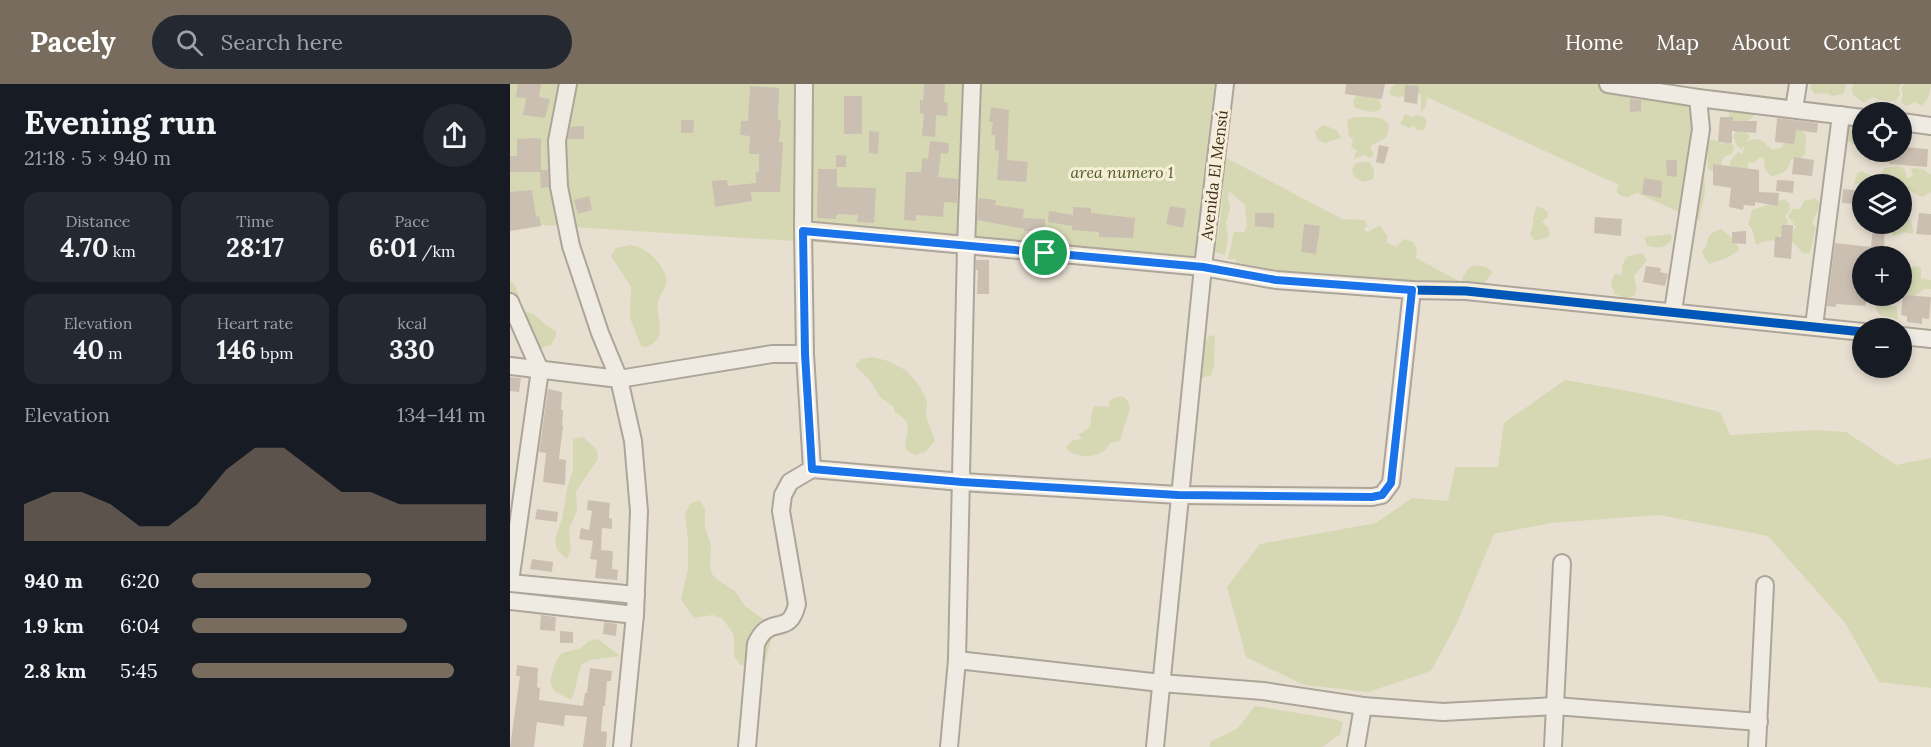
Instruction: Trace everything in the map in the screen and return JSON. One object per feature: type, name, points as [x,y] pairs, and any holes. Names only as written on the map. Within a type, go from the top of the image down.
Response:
[{"type":"street","points":[[568,84],[557,141],[559,187],[572,246],[600,333],[619,378],[633,441],[639,511],[635,615],[622,747]]},
{"type":"street","points":[[804,84],[805,354],[812,469]]},
{"type":"street","points":[[949,747],[957,660],[972,84]]},
{"type":"street","name":"Avenida El Mensú","points":[[1155,747],[1203,267],[1225,84]]},
{"type":"street","points":[[1608,84],[1698,98],[1852,116]]},
{"type":"street","points":[[1794,109],[1798,84]]},
{"type":"street","points":[[1672,311],[1701,129],[1698,98]]},
{"type":"street","points":[[1814,327],[1841,115]]},
{"type":"street","points":[[1912,124],[1931,126]]},
{"type":"street","points":[[803,231],[1203,267],[1276,280],[1412,290],[1466,291],[1852,331]]},
{"type":"street","points":[[747,747],[756,644],[761,632],[769,627],[788,623],[794,617],[797,604],[781,511],[783,495],[790,482],[812,469],[962,482],[1180,495],[1372,497],[1382,495],[1391,483],[1412,290]]},
{"type":"street","points":[[510,302],[540,370],[510,583],[636,595]]},
{"type":"street","points":[[1912,337],[1931,339]]},
{"type":"street","points":[[510,366],[619,378],[772,354],[805,354]]},
{"type":"street","points":[[1553,747],[1562,563]]},
{"type":"street","points":[[1757,747],[1765,585]]},
{"type":"street","points":[[510,601],[635,615]]},
{"type":"street","points":[[957,660],[1161,683],[1263,691],[1363,706],[1443,711],[1555,706],[1759,722]]},
{"type":"street","points":[[1356,747],[1363,706]]},
{"type":"green space","name":"area numero 1","points":[[510,84],[1225,84],[1217,153],[1342,219],[1365,220],[1367,226],[1364,230],[1368,232],[1380,225],[1388,237],[1386,242],[1396,247],[1404,239],[1413,242],[1417,248],[1416,258],[1459,281],[1443,283],[1328,281],[1235,262],[1236,259],[1228,259],[1234,232],[1244,232],[1247,226],[1245,205],[1229,191],[1230,208],[1226,223],[1228,240],[1225,255],[1214,252],[1223,189],[1213,185],[1203,267],[510,223]]},
{"type":"green space","points":[[1395,84],[1598,84],[1690,99],[1693,115],[1690,120],[1703,144],[1705,192],[1699,221],[1637,193],[1628,197],[1621,196],[1616,191],[1619,185],[1427,97],[1426,106],[1421,113],[1421,95],[1407,88],[1403,96],[1397,97],[1389,94]]},
{"type":"green space","points":[[1811,84],[1847,84],[1843,94],[1832,96],[1827,93],[1815,94],[1811,89]]},
{"type":"green space","points":[[1854,84],[1901,84],[1900,95],[1895,101],[1879,100],[1873,97],[1863,102],[1854,96],[1851,89]]},
{"type":"green space","points":[[1904,84],[1931,84],[1929,96],[1921,106],[1915,102],[1901,102],[1903,96],[1901,89]]},
{"type":"green space","points":[[1358,92],[1377,95],[1382,106],[1378,111],[1371,112],[1355,108],[1353,101]]},
{"type":"green space","points":[[1722,106],[1741,112],[1745,110],[1754,113],[1753,117],[1745,122],[1743,129],[1750,136],[1747,142],[1758,139],[1773,150],[1782,147],[1794,128],[1801,129],[1806,136],[1805,155],[1797,160],[1791,159],[1787,169],[1771,176],[1761,157],[1753,163],[1748,161],[1748,169],[1729,168],[1730,162],[1738,152],[1742,154],[1745,145],[1741,149],[1737,146],[1733,137],[1739,122],[1730,120],[1729,113]]},
{"type":"green space","points":[[1405,114],[1412,117],[1417,115],[1424,117],[1427,122],[1424,130],[1400,124]]},
{"type":"green space","points":[[1354,117],[1378,118],[1389,125],[1387,137],[1370,146],[1374,154],[1370,158],[1364,155],[1354,159],[1357,150],[1351,147],[1353,140],[1349,136],[1347,120]]},
{"type":"green space","points":[[1844,120],[1852,120],[1852,143],[1843,137]]},
{"type":"green space","points":[[1323,125],[1337,130],[1341,138],[1325,143],[1317,140],[1315,132]]},
{"type":"green space","points":[[1709,140],[1715,140],[1721,144],[1730,141],[1734,147],[1732,154],[1724,157],[1719,169],[1710,171],[1707,161]]},
{"type":"green space","points":[[1360,162],[1371,164],[1374,172],[1373,179],[1364,182],[1354,177],[1352,170],[1355,164]]},
{"type":"green space","points":[[1898,166],[1904,168],[1906,174],[1881,174],[1884,168]]},
{"type":"green space","points":[[1911,168],[1923,169],[1931,175],[1931,192],[1922,197],[1912,192]]},
{"type":"green space","points":[[1815,198],[1821,205],[1812,222],[1816,228],[1809,254],[1802,253],[1796,245],[1789,241],[1790,233],[1796,227],[1788,216],[1793,209],[1800,209],[1804,201]]},
{"type":"green space","points":[[1785,199],[1790,205],[1789,212],[1785,216],[1788,221],[1778,240],[1765,241],[1756,245],[1752,229],[1748,225],[1752,210]]},
{"type":"green space","points":[[1538,206],[1547,211],[1548,217],[1542,221],[1549,229],[1549,237],[1535,241],[1530,234],[1534,212]]},
{"type":"green space","points":[[1721,229],[1736,241],[1739,250],[1727,258],[1709,264],[1702,251],[1710,235]]},
{"type":"green space","points":[[1670,234],[1672,238],[1670,242],[1661,247],[1647,246],[1644,237]]},
{"type":"green space","points":[[631,245],[654,257],[667,279],[657,307],[660,333],[654,343],[646,347],[641,346],[630,318],[631,287],[611,256],[616,248]]},
{"type":"green space","points":[[1642,253],[1647,260],[1634,276],[1635,295],[1626,299],[1615,294],[1611,285],[1614,274],[1622,275],[1626,257]]},
{"type":"green space","points":[[1473,265],[1486,267],[1493,272],[1482,286],[1465,284],[1462,278]]},
{"type":"green space","points":[[1912,267],[1921,268],[1921,278],[1931,280],[1931,289],[1924,289],[1913,298],[1912,298]]},
{"type":"green space","points":[[510,281],[517,291],[523,310],[536,316],[556,331],[551,345],[542,348],[532,343],[510,307]]},
{"type":"green space","points":[[1878,306],[1897,307],[1898,318],[1880,315],[1876,310]]},
{"type":"green space","points":[[1210,335],[1215,336],[1214,366],[1211,375],[1202,378],[1198,372],[1205,342]]},
{"type":"green space","points":[[872,357],[888,361],[907,371],[920,387],[927,401],[926,416],[935,441],[925,452],[915,455],[906,450],[908,425],[906,421],[894,412],[894,407],[880,397],[869,379],[855,366],[861,359]]},
{"type":"green space","points":[[1565,380],[1639,393],[1720,412],[1730,435],[1815,430],[1846,432],[1896,465],[1931,458],[1931,688],[1879,682],[1845,623],[1768,536],[1659,515],[1551,523],[1494,534],[1457,623],[1431,671],[1368,692],[1304,685],[1246,657],[1227,587],[1260,544],[1376,523],[1412,498],[1448,501],[1455,467],[1498,467],[1504,423]]},
{"type":"green space","points":[[1122,396],[1128,403],[1129,410],[1120,441],[1110,443],[1102,452],[1091,456],[1073,454],[1068,451],[1066,446],[1074,440],[1083,439],[1078,435],[1090,427],[1094,406],[1109,407],[1109,402],[1113,398]]},
{"type":"green space","points":[[583,437],[597,450],[598,459],[576,491],[577,511],[569,529],[571,548],[567,559],[557,550],[555,539],[573,470],[573,439]]},
{"type":"green space","points":[[700,500],[705,509],[705,527],[711,546],[712,574],[735,591],[745,606],[769,623],[773,633],[765,663],[749,669],[740,664],[734,656],[734,635],[723,619],[713,615],[694,618],[681,599],[688,569],[685,514],[691,503]]},
{"type":"green space","points":[[598,639],[620,656],[590,660],[582,664],[571,700],[554,691],[550,682],[556,661],[562,653],[581,648],[589,641]]},
{"type":"green space","points":[[1255,706],[1334,719],[1343,722],[1340,734],[1322,747],[1210,747],[1210,742],[1238,728]]},
{"type":"building","points":[[518,84],[541,84],[539,97],[550,99],[545,118],[523,115],[526,98],[516,97]]},
{"type":"building","points":[[924,84],[945,84],[944,102],[948,103],[947,116],[936,115],[935,137],[922,136],[924,114],[920,113],[920,100],[923,101]]},
{"type":"building","points":[[1346,84],[1385,84],[1382,99],[1345,94]]},
{"type":"building","points":[[1405,85],[1419,86],[1417,104],[1404,102]]},
{"type":"building","points":[[750,86],[779,88],[778,120],[781,120],[779,142],[783,142],[780,192],[751,192],[752,201],[715,207],[712,181],[727,180],[728,186],[756,183],[756,172],[759,172],[759,154],[749,154],[750,136],[740,135],[741,121],[748,121]]},
{"type":"building","points":[[844,96],[862,96],[862,134],[844,134]]},
{"type":"building","points":[[1630,99],[1641,100],[1641,111],[1630,112]]},
{"type":"building","points":[[991,107],[1009,110],[1007,160],[1028,162],[1026,182],[997,180],[999,151],[995,150],[995,135],[991,135],[993,122],[989,122]]},
{"type":"building","points":[[1720,117],[1733,117],[1733,121],[1757,121],[1756,133],[1732,131],[1732,143],[1718,142]]},
{"type":"building","points":[[1777,118],[1818,123],[1817,133],[1796,130],[1794,144],[1775,142]]},
{"type":"building","points":[[681,120],[694,120],[693,133],[681,133]]},
{"type":"building","points":[[584,126],[584,139],[568,139],[570,127]]},
{"type":"building","points":[[869,131],[879,132],[878,154],[869,153]]},
{"type":"building","points":[[517,139],[541,139],[541,170],[548,170],[549,187],[541,188],[540,172],[510,172],[510,156],[517,156]]},
{"type":"building","points":[[930,141],[949,143],[948,154],[941,153],[938,177],[958,179],[957,203],[944,202],[943,217],[916,215],[916,221],[904,220],[906,172],[921,172],[922,158],[928,159]]},
{"type":"building","points":[[1379,145],[1389,147],[1384,164],[1376,162]]},
{"type":"building","points":[[1912,148],[1928,149],[1927,167],[1889,164],[1889,162],[1912,162]]},
{"type":"building","points":[[836,155],[846,156],[846,167],[836,167]]},
{"type":"building","points":[[1794,157],[1814,160],[1812,176],[1792,174]]},
{"type":"building","points":[[1666,160],[1677,160],[1677,177],[1667,176]]},
{"type":"building","points":[[1713,164],[1759,170],[1759,192],[1779,193],[1778,206],[1755,202],[1755,206],[1744,205],[1743,210],[1729,207],[1731,188],[1713,185]]},
{"type":"building","points":[[818,169],[837,169],[837,187],[876,188],[874,223],[857,222],[858,215],[837,214],[836,219],[817,218]]},
{"type":"building","points":[[1644,178],[1662,181],[1661,198],[1642,194]]},
{"type":"building","points":[[1777,180],[1794,181],[1793,193],[1776,191]]},
{"type":"building","points":[[1843,189],[1852,190],[1852,204],[1842,203]]},
{"type":"building","points":[[532,190],[536,217],[539,216],[541,226],[510,231],[510,192]]},
{"type":"building","points":[[589,196],[592,210],[578,214],[574,200]]},
{"type":"building","points":[[979,198],[996,200],[995,205],[1024,209],[1023,218],[1045,219],[1045,232],[1024,231],[1024,229],[977,220]]},
{"type":"building","points":[[1170,206],[1186,209],[1183,228],[1166,224]]},
{"type":"building","points":[[1073,207],[1091,208],[1091,213],[1135,218],[1133,238],[1099,237],[1099,232],[1072,230],[1072,226],[1048,222],[1049,211],[1073,215]]},
{"type":"building","points":[[1255,213],[1274,213],[1274,228],[1255,226]]},
{"type":"building","points":[[1919,213],[1931,214],[1931,235],[1916,234]]},
{"type":"building","points":[[1595,217],[1622,219],[1621,236],[1594,233]]},
{"type":"building","points":[[1304,224],[1320,226],[1316,254],[1301,252]]},
{"type":"building","points":[[1782,225],[1793,225],[1791,259],[1774,257],[1775,237],[1781,237]]},
{"type":"building","points":[[1746,231],[1746,244],[1732,243],[1732,232]]},
{"type":"building","points":[[1872,234],[1885,234],[1884,246],[1871,246]]},
{"type":"building","points":[[1835,243],[1862,246],[1852,246],[1852,305],[1827,306]]},
{"type":"building","points":[[976,260],[989,260],[989,294],[977,294]]},
{"type":"building","points":[[1646,266],[1661,268],[1660,272],[1668,274],[1665,286],[1643,282]]},
{"type":"building","points":[[1912,296],[1931,297],[1929,319],[1922,318],[1922,324],[1912,323],[1912,318],[1901,315],[1902,306],[1912,306]]},
{"type":"building","points":[[510,377],[521,378],[519,392],[510,391]]},
{"type":"building","points":[[548,389],[562,392],[563,426],[559,459],[566,460],[565,485],[543,482],[546,453],[539,452]]},
{"type":"building","points":[[588,500],[610,503],[609,518],[612,519],[612,529],[602,528],[601,550],[613,551],[612,569],[618,570],[617,580],[595,578],[597,560],[590,559],[593,541],[579,539],[581,528],[589,530],[592,511],[587,510]]},
{"type":"building","points":[[537,509],[558,512],[557,522],[535,519]]},
{"type":"building","points":[[532,559],[553,562],[552,572],[530,569]]},
{"type":"building","points":[[541,615],[556,617],[555,631],[540,630]]},
{"type":"building","points":[[604,622],[617,624],[616,636],[603,634]]},
{"type":"building","points":[[560,631],[573,632],[573,643],[560,643]]},
{"type":"building","points":[[517,665],[538,668],[539,700],[583,706],[590,668],[612,671],[611,681],[607,681],[601,731],[607,732],[606,747],[583,747],[587,717],[565,715],[564,726],[537,722],[534,747],[510,747],[520,676],[516,676]]},
{"type":"cycle path","points":[[803,230],[1203,267],[1276,280],[1412,290],[1466,291],[1852,331]]},
{"type":"cycle path","points":[[812,469],[962,482],[1178,495],[1372,497],[1382,495],[1391,483],[1412,290]]},
{"type":"route","points":[[803,231],[1045,253],[1203,267],[1276,280],[1412,290],[1391,483],[1382,495],[1372,497],[1178,495],[962,482],[812,469],[805,354],[803,231]]}]
